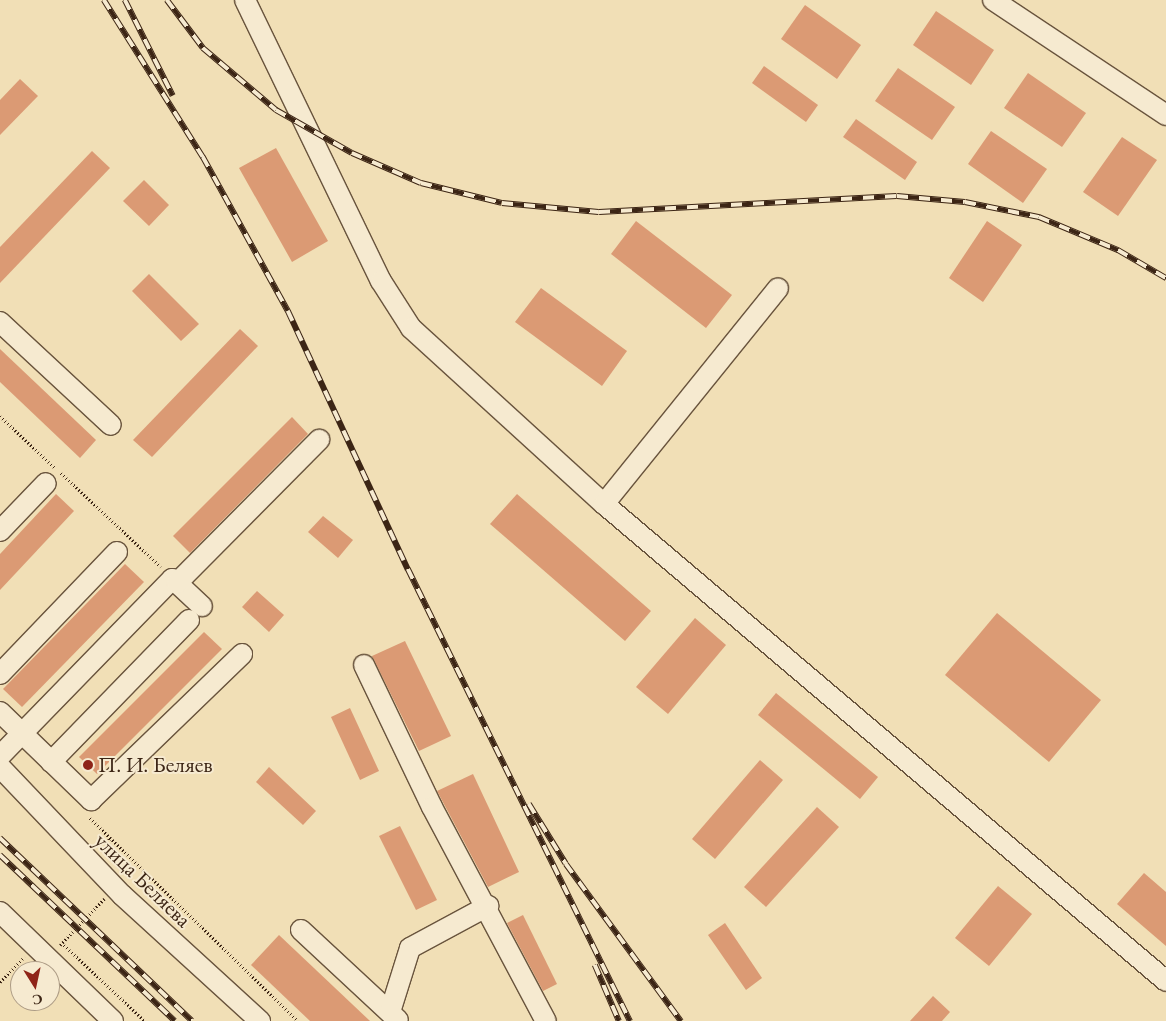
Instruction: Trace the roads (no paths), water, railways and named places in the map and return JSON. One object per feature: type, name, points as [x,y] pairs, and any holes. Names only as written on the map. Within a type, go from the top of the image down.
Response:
[{"type":"street","points":[[245,0],[399,311],[444,362],[604,504],[1166,981]]},
{"type":"street","points":[[994,0],[1166,116]]},
{"type":"street","points":[[604,504],[778,288]]},
{"type":"street","points":[[0,322],[111,425]]},
{"type":"street","points":[[0,756],[21,733],[319,440]]},
{"type":"street","points":[[0,531],[46,483]]},
{"type":"street","points":[[0,674],[117,552]]},
{"type":"street","points":[[51,762],[196,613],[175,581]]},
{"type":"street","points":[[0,712],[91,800],[242,654]]},
{"type":"street","points":[[364,664],[432,807],[488,906],[546,1021]]},
{"type":"street","name":"улица Беляева","points":[[0,767],[105,878],[260,1021]]},
{"type":"street","points":[[395,1017],[410,948],[488,906]]},
{"type":"street","points":[[0,912],[113,1021]]},
{"type":"street","points":[[301,930],[395,1017]]},
{"type":"railway","points":[[104,0],[203,157],[288,311],[408,569],[630,1021]]},
{"type":"railway","points":[[125,0],[173,96]]},
{"type":"railway","points":[[167,0],[203,48],[276,110],[352,153],[421,183],[502,203],[599,212],[897,196],[965,202],[1039,217],[1118,250],[1166,278]]},
{"type":"railway","points":[[529,804],[566,864],[681,1021]]},
{"type":"railway","points":[[0,838],[192,1021]]},
{"type":"railway","points":[[0,855],[175,1021]]},
{"type":"railway","points":[[595,965],[619,1021]]},
{"type":"place","name":"П. И. Беляев","points":[[88,765]]}]
